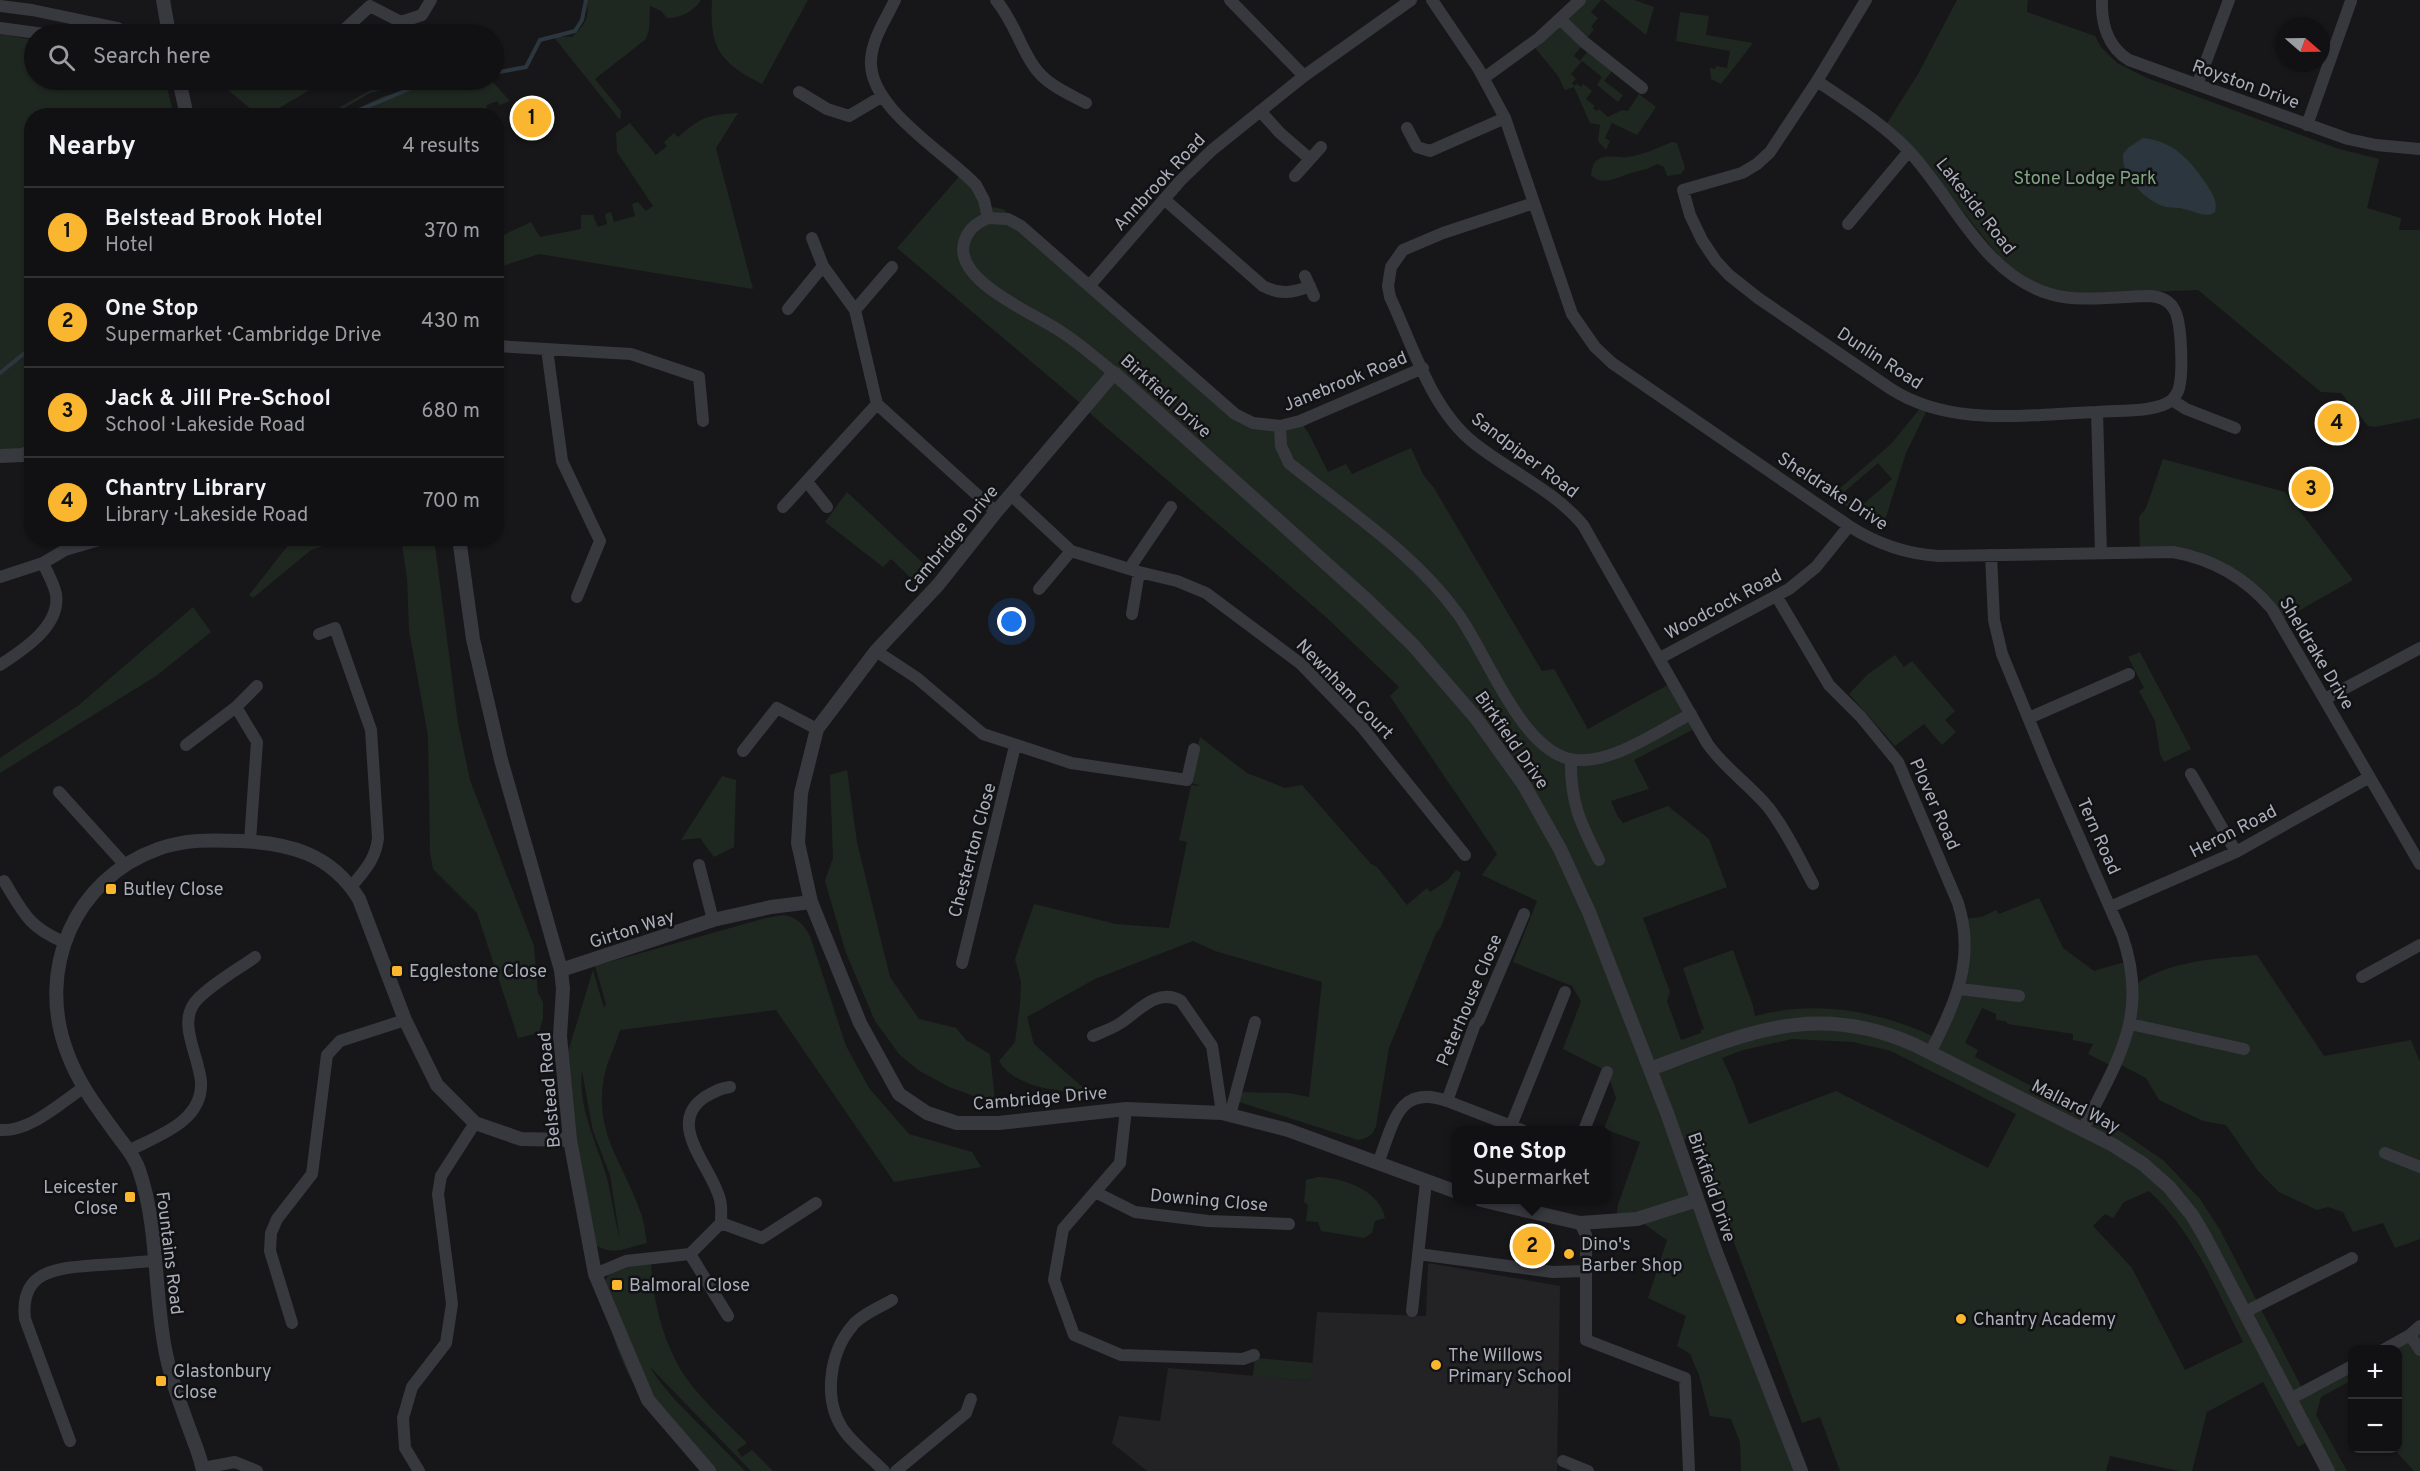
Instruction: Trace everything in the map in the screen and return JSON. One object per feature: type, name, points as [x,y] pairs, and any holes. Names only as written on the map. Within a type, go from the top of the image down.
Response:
[{"type":"street","points":[[163,0],[167,24]]},
{"type":"street","points":[[350,24],[370,3],[401,22],[422,15],[431,0]]},
{"type":"street","points":[[895,0],[877,36],[870,60],[874,82],[881,97],[891,109],[976,185],[984,200],[988,218]]},
{"type":"street","points":[[996,0],[1010,18],[1037,71],[1055,86],[1086,103]]},
{"type":"street","points":[[1230,0],[1304,76]]},
{"type":"street","name":"Annbrook Road","points":[[1090,285],[1164,200],[1212,150],[1304,76],[1411,0]]},
{"type":"street","name":"Sheldrake Drive","points":[[1432,0],[1484,78],[1505,118],[1567,303],[1594,347],[1618,369],[1849,526],[1878,543],[1908,552],[1939,555],[2161,551],[2183,554],[2213,564],[2239,578],[2252,588],[2271,609],[2420,864]]},
{"type":"street","points":[[1484,78],[1523,51],[1580,0]]},
{"type":"street","points":[[1817,81],[1866,0]]},
{"type":"street","name":"Royston Drive","points":[[2102,0],[2102,16],[2109,38],[2123,57],[2362,142],[2420,149]]},
{"type":"street","points":[[2197,85],[2229,0]]},
{"type":"street","points":[[2307,124],[2351,1]]},
{"type":"street","points":[[0,6],[32,5],[103,24]]},
{"type":"street","points":[[1560,20],[1584,42],[1642,87]]},
{"type":"street","points":[[0,28],[24,31]]},
{"type":"street","name":"Lakeside Road","points":[[1817,81],[1890,134],[1909,151],[1995,262],[2020,281],[2043,292],[2062,297],[2151,296],[2159,297],[2170,303],[2179,322],[2181,375],[2179,390],[2172,400]]},
{"type":"street","name":"Dunlin Road","points":[[1817,81],[1776,145],[1757,164],[1734,176],[1683,190],[1690,215],[1710,254],[1729,275],[1758,298],[1902,396],[1928,408],[1961,414],[2097,412]]},
{"type":"street","points":[[181,90],[185,108]]},
{"type":"street","points":[[799,92],[827,109],[849,116],[881,97]]},
{"type":"street","points":[[1260,111],[1280,133],[1310,159]]},
{"type":"street","points":[[1407,128],[1417,147],[1430,151],[1505,118]]},
{"type":"street","points":[[1295,176],[1321,147]]},
{"type":"street","points":[[1848,224],[1909,151]]},
{"type":"street","points":[[1164,200],[1263,286],[1275,292],[1286,293],[1310,286]]},
{"type":"street","name":"Sandpiper Road","points":[[1534,203],[1411,245],[1403,250],[1395,260],[1389,276],[1389,292],[1440,405],[1459,429],[1474,442],[1563,505],[1583,525],[1707,743],[1722,763],[1773,814],[1813,884]]},
{"type":"street","name":"Birkfield Drive","points":[[1691,714],[1612,755],[1593,760],[1571,759],[1547,749],[1527,729],[1463,621],[1417,567],[1389,541],[1289,463],[1281,446],[1280,426],[1253,423],[1235,414],[1090,285],[1016,223],[1002,218],[988,218],[975,225],[964,241],[964,259],[969,271],[991,289],[1083,346],[1369,602],[1440,673],[1476,718],[1524,786],[1560,849],[1589,912],[1802,1471]]},
{"type":"street","points":[[812,238],[823,266],[855,310],[877,404],[996,512]]},
{"type":"street","points":[[788,309],[823,266]]},
{"type":"street","points":[[855,310],[892,267]]},
{"type":"street","points":[[504,346],[631,354],[699,377],[702,421]]},
{"type":"street","points":[[547,349],[562,461],[600,541],[577,597]]},
{"type":"street","name":"Janebrook Road","points":[[1280,426],[1300,421],[1423,368]]},
{"type":"street","name":"Cambridge Drive","points":[[1114,373],[996,512],[938,585],[876,651],[817,729],[801,793],[798,843],[811,902],[860,1023],[899,1094],[927,1113],[957,1123],[999,1123],[1126,1109],[1226,1114],[1288,1130],[1452,1190]]},
{"type":"street","points":[[2101,553],[2097,412],[2154,408],[2164,406],[2172,400],[2186,409],[2235,428]]},
{"type":"street","points":[[783,507],[808,483],[877,404]]},
{"type":"street","points":[[0,456],[24,454]]},
{"type":"street","points":[[808,483],[827,507]]},
{"type":"street","name":"Newnham Court","points":[[1011,495],[1071,551],[1134,571],[1177,581],[1206,593],[1301,664],[1362,727],[1465,855]]},
{"type":"street","points":[[1132,614],[1134,571],[1171,507]]},
{"type":"street","name":"Woodcock Road","points":[[1660,658],[1777,597],[1809,574],[1849,526]]},
{"type":"street","points":[[0,577],[43,562],[65,550],[79,546]]},
{"type":"street","name":"Belstead Road","points":[[460,546],[473,639],[499,749],[561,970],[563,989],[560,1036],[570,1140],[595,1275],[648,1400],[709,1471]]},
{"type":"street","points":[[1039,589],[1071,551]]},
{"type":"street","name":"Tern Road","points":[[1991,555],[1992,601],[1998,638],[2029,718],[2126,945],[2130,964],[2133,997],[2130,1024],[2119,1057],[2083,1129]]},
{"type":"street","points":[[0,665],[29,646],[52,619],[56,594],[43,562]]},
{"type":"street","name":"Plover Road","points":[[1777,597],[1829,685],[1890,750],[1906,778],[1961,913],[1965,945],[1960,988],[1930,1053]]},
{"type":"street","points":[[319,634],[335,628],[371,730],[377,852],[351,887]]},
{"type":"street","points":[[2325,699],[2420,648]]},
{"type":"street","points":[[876,651],[917,678],[983,734],[1015,746],[1071,763],[1187,780],[1194,748]]},
{"type":"street","points":[[2029,718],[2129,674]]},
{"type":"street","points":[[186,745],[236,707],[257,686]]},
{"type":"street","points":[[236,707],[256,742],[250,841]]},
{"type":"street","points":[[743,752],[777,708],[817,729]]},
{"type":"street","name":"Chesterton Close","points":[[962,963],[1015,746]]},
{"type":"street","name":"Birkfield Drive","points":[[1571,759],[1571,788],[1575,809],[1599,860]]},
{"type":"street","points":[[2191,774],[2236,852]]},
{"type":"street","name":"Heron Road","points":[[2110,907],[2236,852],[2368,778]]},
{"type":"street","points":[[59,792],[125,865]]},
{"type":"street","name":"Fountains Road","points":[[203,1469],[164,1345],[150,1212],[139,1167],[83,1088],[67,1054],[57,1019],[56,976],[64,942],[75,919],[99,886],[125,865],[161,848],[202,839],[250,841],[285,846],[314,855],[333,869],[351,887],[358,899],[405,1020],[437,1085],[475,1123],[521,1140],[570,1140]]},
{"type":"street","points":[[699,865],[713,920]]},
{"type":"street","points":[[4,881],[29,922],[46,934],[64,942]]},
{"type":"street","name":"Girton Way","points":[[561,970],[713,920],[771,907],[811,902]]},
{"type":"street","name":"Peterhouse Close","points":[[1447,1101],[1475,1024],[1479,1020],[1524,914]]},
{"type":"street","points":[[2362,977],[2420,945]]},
{"type":"street","points":[[128,1151],[177,1126],[193,1110],[199,1095],[201,1080],[188,1030],[190,1012],[201,996],[255,957]]},
{"type":"street","points":[[1960,988],[2019,996]]},
{"type":"street","points":[[1517,1126],[1565,992]]},
{"type":"street","points":[[1094,1036],[1119,1024],[1148,1002],[1162,997],[1174,997],[1181,1001],[1212,1046],[1226,1114]]},
{"type":"street","points":[[292,1323],[270,1251],[270,1242],[277,1219],[312,1174],[327,1055],[340,1041],[405,1020]]},
{"type":"street","points":[[1226,1114],[1255,1022]]},
{"type":"street","name":"Mallard Way","points":[[1650,1069],[1741,1035],[1797,1023],[1833,1024],[1870,1029],[1896,1037],[1930,1053],[2083,1129],[2143,1164],[2181,1201],[2205,1237],[2328,1471]]},
{"type":"street","points":[[2130,1024],[2244,1049]]},
{"type":"street","points":[[1586,1126],[1607,1072]]},
{"type":"street","points":[[595,1275],[626,1261],[690,1254],[721,1223],[720,1200],[689,1133],[689,1119],[697,1103],[721,1088],[730,1087]]},
{"type":"street","points":[[0,1130],[10,1130],[26,1125],[83,1088]]},
{"type":"street","points":[[1378,1163],[1401,1106],[1415,1097],[1433,1096],[1509,1126]]},
{"type":"street","points":[[1126,1109],[1120,1163],[1063,1229],[1054,1280],[1074,1335],[1121,1355],[1244,1359],[1254,1355]]},
{"type":"street","points":[[418,1471],[405,1448],[403,1418],[412,1387],[446,1343],[452,1304],[438,1194],[441,1176],[475,1123]]},
{"type":"street","points":[[2385,1153],[2420,1167]]},
{"type":"street","points":[[1412,1311],[1426,1182]]},
{"type":"street","name":"Downing Close","points":[[1095,1192],[1135,1212],[1208,1221],[1289,1224]]},
{"type":"street","points":[[1498,1204],[1580,1223],[1636,1219],[1697,1200]]},
{"type":"street","points":[[721,1223],[762,1238],[816,1203]]},
{"type":"street","points":[[1580,1223],[1586,1235],[1586,1340],[1685,1378],[1689,1471]]},
{"type":"street","points":[[690,1254],[728,1316]]},
{"type":"street","points":[[1418,1254],[1553,1272],[1585,1271]]},
{"type":"street","points":[[2245,1312],[2352,1258]]},
{"type":"street","points":[[70,1441],[25,1319],[24,1305],[28,1292],[43,1275],[58,1268],[154,1261]]},
{"type":"street","points":[[884,1471],[845,1431],[832,1406],[831,1376],[838,1349],[854,1323],[892,1300]]},
{"type":"street","points":[[2391,1345],[2415,1331],[2420,1350]]},
{"type":"street","points":[[2290,1399],[2348,1368]]},
{"type":"street","points":[[896,1471],[966,1413],[971,1399]]},
{"type":"street","points":[[1563,1461],[1588,1471]]},
{"type":"street","points":[[203,1469],[235,1462],[257,1471]]},
{"type":"shaded area","points":[[2143,138],[2164,143],[2188,160],[2213,195],[2216,204],[2215,212],[2204,215],[2182,208],[2166,207],[2150,199],[2136,186],[2126,171],[2123,154]]},
{"type":"shaded area","name":"The Willows Primary School","points":[[1428,1263],[1560,1286],[1557,1471],[1147,1471],[1112,1443],[1119,1416],[1160,1421],[1168,1368],[1311,1381],[1317,1312],[1426,1316]]},
{"type":"green space","points":[[587,0],[701,0],[691,11],[672,18],[667,18],[661,11],[650,6],[646,39],[595,79],[621,111],[620,120],[553,36],[572,37],[577,32],[587,17]]},
{"type":"green space","points":[[712,0],[808,0],[762,84],[736,69],[720,52],[713,30]]},
{"type":"green space","points":[[1580,0],[1601,0],[1591,12],[1598,18],[1591,27],[1594,29],[1574,56],[1580,61],[1587,52],[1612,71],[1604,81],[1623,95],[1618,102],[1597,85],[1602,77],[1582,61],[1571,74],[1576,79],[1572,83],[1574,86],[1577,84],[1581,87],[1583,84],[1592,91],[1586,99],[1595,106],[1593,108],[1597,111],[1599,109],[1608,117],[1622,110],[1628,111],[1639,94],[1656,107],[1637,135],[1612,123],[1605,138],[1610,141],[1606,150],[1598,141],[1600,125],[1590,123],[1574,87],[1565,90],[1558,76],[1532,44]]},
{"type":"green space","points":[[1603,0],[1634,0],[1654,7],[1646,35]]},
{"type":"green space","name":"Stone Lodge Park","points":[[1957,0],[2028,0],[2027,12],[2095,36],[2101,47],[2117,63],[2147,78],[2339,149],[2379,159],[2367,208],[2401,218],[2399,230],[2420,230],[2420,418],[2375,427],[2368,426],[2341,393],[2321,392],[2198,290],[2076,295],[2044,289],[2003,262],[1932,172],[1886,125],[1918,74]]},
{"type":"green space","points":[[1680,12],[1709,16],[1706,35],[1753,43],[1721,84],[1711,79],[1710,68],[1715,69],[1716,66],[1727,68],[1730,51],[1676,41]]},
{"type":"green space","points":[[0,34],[24,38],[24,90],[168,90],[172,108],[24,108],[24,452],[0,457]]},
{"type":"green space","points":[[228,90],[310,90],[279,108],[250,108]]},
{"type":"green space","points":[[370,90],[382,90],[368,94],[345,108],[338,108]]},
{"type":"green space","points":[[410,90],[500,90],[510,101],[500,105],[497,101],[487,105],[486,108],[358,108],[384,96]]},
{"type":"green space","points":[[738,113],[716,148],[753,289],[539,254],[504,266],[504,235],[531,222],[540,237],[581,229],[581,215],[593,215],[598,227],[607,224],[605,214],[611,212],[614,222],[635,216],[632,204],[638,202],[646,211],[653,206],[617,152],[616,133],[630,123],[656,155],[667,146],[664,142],[674,133],[678,137],[705,118]]},
{"type":"green space","points":[[1672,142],[1677,143],[1685,168],[1681,174],[1667,176],[1664,167],[1657,164],[1606,181],[1596,179],[1591,175],[1597,160],[1609,156],[1633,156]]},
{"type":"green space","points":[[963,172],[985,206],[1003,209],[1247,421],[1300,421],[1328,472],[1346,464],[1352,474],[1411,448],[1424,476],[1434,488],[1542,671],[1554,669],[1588,729],[1673,682],[1698,727],[1634,760],[1649,789],[1611,801],[1623,823],[1668,806],[1709,839],[1727,887],[1643,918],[1670,992],[1667,1001],[1681,1040],[1701,1033],[1704,1029],[1683,968],[1733,950],[1755,1016],[1802,1008],[1825,1008],[1871,1015],[1937,1038],[1954,1006],[1963,919],[1982,917],[1996,910],[1999,914],[2039,898],[2063,948],[2094,971],[2121,963],[2130,964],[2133,986],[2162,971],[2193,962],[2257,955],[2324,1056],[2411,1040],[2420,1062],[2420,1239],[2395,1248],[2383,1223],[2353,1232],[2343,1212],[2328,1207],[2317,1210],[2279,1192],[2258,1171],[2226,1125],[2203,1121],[2159,1100],[2146,1078],[2117,1063],[2114,1067],[2088,1054],[2093,1044],[2073,1040],[2073,1034],[2008,1024],[2005,1021],[1996,1020],[1996,1014],[1982,1008],[1965,1043],[1978,1050],[1975,1057],[2125,1134],[2164,1161],[2200,1199],[2220,1230],[2304,1392],[2348,1368],[2348,1382],[2321,1397],[2316,1415],[2347,1471],[2328,1471],[2311,1440],[2298,1447],[2263,1382],[2207,1412],[2192,1471],[2179,1471],[2110,1456],[2106,1471],[1840,1471],[1820,1417],[1802,1423],[1694,1136],[1678,1142],[1801,1471],[1741,1471],[1740,1442],[1731,1419],[1710,1416],[1699,1375],[1690,1354],[1677,1346],[1686,1316],[1648,1298],[1667,1240],[1637,1219],[1616,1220],[1618,1205],[1640,1142],[1611,1132],[1611,1126],[1605,1126],[1616,1098],[1607,1071],[1563,1049],[1581,1001],[1572,986],[1513,962],[1537,901],[1482,875],[1497,854],[1390,696],[1399,687],[1327,618],[897,248]],"holes":[[[1792,1039],[1853,1042],[1891,1051],[2016,1114],[1988,1168],[1836,1091],[1749,1124],[1722,1058],[1743,1050]],[[2149,1191],[2178,1224],[2213,1281],[2243,1342],[2185,1370],[2132,1268],[2093,1226],[2105,1214],[2113,1218],[2124,1202]]]},
{"type":"green space","points":[[1922,406],[1928,408],[1906,453],[1882,530],[1843,504],[1850,500],[1859,508],[1892,479],[1878,463],[1836,499],[1831,496],[1891,444]]},
{"type":"green space","points":[[2163,459],[2285,492],[2353,580],[2279,622],[2271,609],[2204,560],[2140,552],[2139,517],[2146,508]]},
{"type":"green space","points":[[847,492],[927,567],[912,579],[891,559],[883,567],[825,522]]},
{"type":"green space","points":[[288,546],[323,546],[311,550],[253,598],[249,595]]},
{"type":"green space","points":[[402,546],[435,546],[458,723],[470,780],[534,946],[538,993],[543,1002],[543,1018],[539,1033],[518,1038],[477,913],[433,869],[430,852],[428,736],[409,630],[407,578]]},
{"type":"green space","points":[[193,607],[211,632],[156,676],[0,773],[0,758],[79,705]]},
{"type":"green space","points":[[2140,652],[2191,749],[2164,762],[2160,754],[2155,721],[2139,691],[2144,688],[2128,657]]},
{"type":"green space","points":[[1895,655],[1904,667],[1912,661],[1955,711],[1945,720],[1956,732],[1942,745],[1924,724],[1895,746],[1849,694],[1868,674]]},
{"type":"green space","points":[[1200,737],[1247,773],[1285,788],[1302,785],[1371,864],[1377,867],[1407,905],[1427,888],[1430,892],[1447,881],[1456,870],[1461,873],[1441,927],[1436,933],[1389,1048],[1376,1126],[1367,1137],[1358,1140],[1230,1099],[1233,1092],[1289,1093],[1309,1097],[1322,982],[1215,951],[1193,941],[1095,979],[1027,1017],[1034,1044],[1089,1093],[1072,1096],[1062,1091],[1032,1085],[1007,1071],[999,1061],[1015,1042],[1021,982],[1015,959],[1034,904],[1116,924],[1169,928],[1187,842],[1179,840],[1191,786],[1188,785],[1202,786],[1188,782]]},
{"type":"green space","points":[[847,770],[857,842],[890,977],[919,1019],[956,1028],[966,1040],[990,1054],[995,1100],[977,1097],[949,1087],[918,1070],[899,1054],[875,1021],[846,953],[825,881],[833,858],[830,775]]},
{"type":"green space","points":[[722,776],[736,780],[734,847],[714,857],[700,838],[681,840]]},
{"type":"green space","points":[[789,916],[800,922],[810,936],[846,1046],[869,1088],[909,1134],[972,1152],[981,1167],[894,1182],[776,1010],[620,1030],[604,1076],[602,1102],[604,1119],[613,1150],[634,1194],[647,1243],[616,1250],[596,1246],[588,1240],[560,1078],[593,970],[604,1008],[606,1004],[595,966],[766,918]],"holes":[[[582,1071],[593,1131],[610,1175],[620,1239],[606,1175],[585,1111],[581,1085]]]},
{"type":"green space","points":[[1318,1177],[1338,1180],[1359,1187],[1376,1200],[1385,1218],[1375,1221],[1372,1233],[1364,1238],[1321,1231],[1318,1222],[1306,1221],[1308,1205],[1304,1202],[1306,1180]]},
{"type":"green space","points":[[651,1259],[654,1291],[661,1323],[680,1369],[702,1398],[747,1443],[737,1450],[742,1457],[752,1450],[773,1471],[751,1471],[649,1366],[675,1400],[745,1471],[707,1471],[661,1421],[640,1394],[624,1365],[610,1327],[600,1289],[612,1270]]},
{"type":"green space","points":[[2420,1326],[2420,1471],[2414,1471],[2398,1453],[2402,1453],[2402,1345],[2391,1345]]},
{"type":"green space","points":[[1255,1358],[1313,1363],[1311,1381],[1253,1376]]},
{"type":"waterway","points":[[504,71],[526,67],[540,40],[575,31],[582,20],[586,0]]},
{"type":"waterway","points":[[364,108],[407,90]]},
{"type":"waterway","points":[[0,373],[24,354]]},
{"type":"place","name":"Belstead Brook Hotel","points":[[532,118]]},
{"type":"place","name":"Chantry Library","points":[[2337,423]]},
{"type":"place","name":"Jack & Jill Pre-School","points":[[2311,489]]},
{"type":"place","name":"Butley Close","points":[[111,889]]},
{"type":"place","name":"Egglestone Close","points":[[397,971]]},
{"type":"place","name":"Leicester Close","points":[[130,1197]]},
{"type":"place","name":"One Stop","points":[[1532,1246]]},
{"type":"place","name":"Dino's Barber Shop","points":[[1569,1254]]},
{"type":"place","name":"Balmoral Close","points":[[617,1285]]},
{"type":"place","name":"Chantry Academy","points":[[1961,1319]]},
{"type":"place","name":"The Willows Primary School","points":[[1436,1365]]},
{"type":"place","name":"Glastonbury Close","points":[[161,1381]]}]
